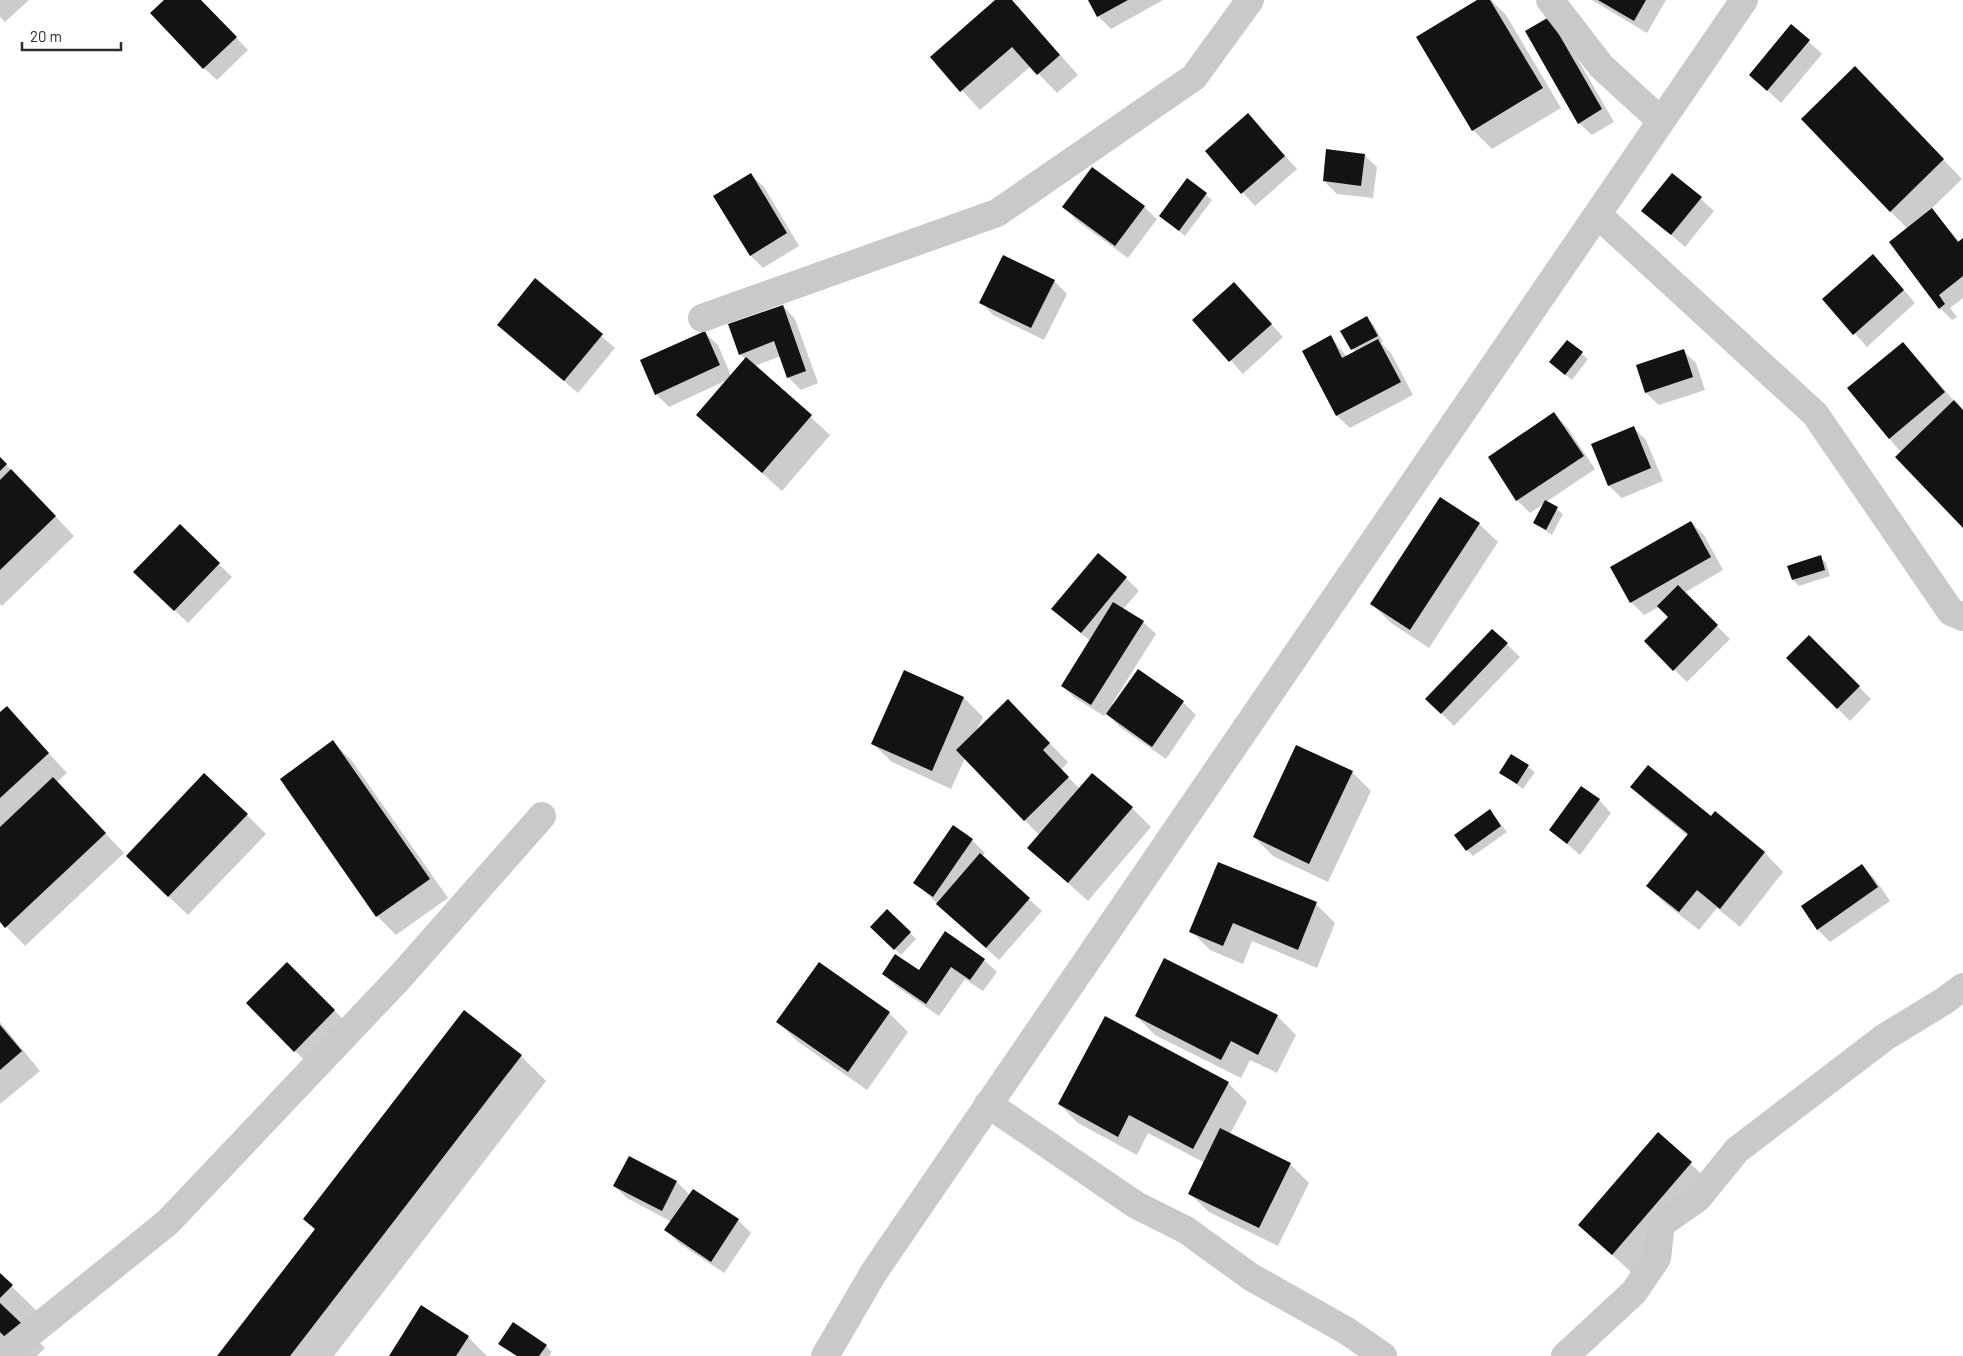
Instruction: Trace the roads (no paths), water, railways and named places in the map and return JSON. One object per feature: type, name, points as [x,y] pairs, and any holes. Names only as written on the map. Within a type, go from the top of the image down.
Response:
[{"type":"street","points":[[702,318],[997,213],[1194,77],[1250,0]]},
{"type":"street","points":[[1550,0],[1602,66],[1661,121]]},
{"type":"street","points":[[825,1356],[874,1272],[1744,0]]},
{"type":"street","points":[[1598,215],[1815,414],[1951,612],[1963,618]]},
{"type":"street","points":[[2,1356],[168,1222],[401,976],[542,816]]},
{"type":"street","points":[[1565,1356],[1634,1292],[1656,1258],[1661,1224],[1698,1198],[1737,1150],[1885,1037],[1944,1001],[1963,987]]},
{"type":"street","points":[[988,1104],[1136,1205],[1186,1230],[1252,1277],[1347,1330],[1383,1356]]}]
